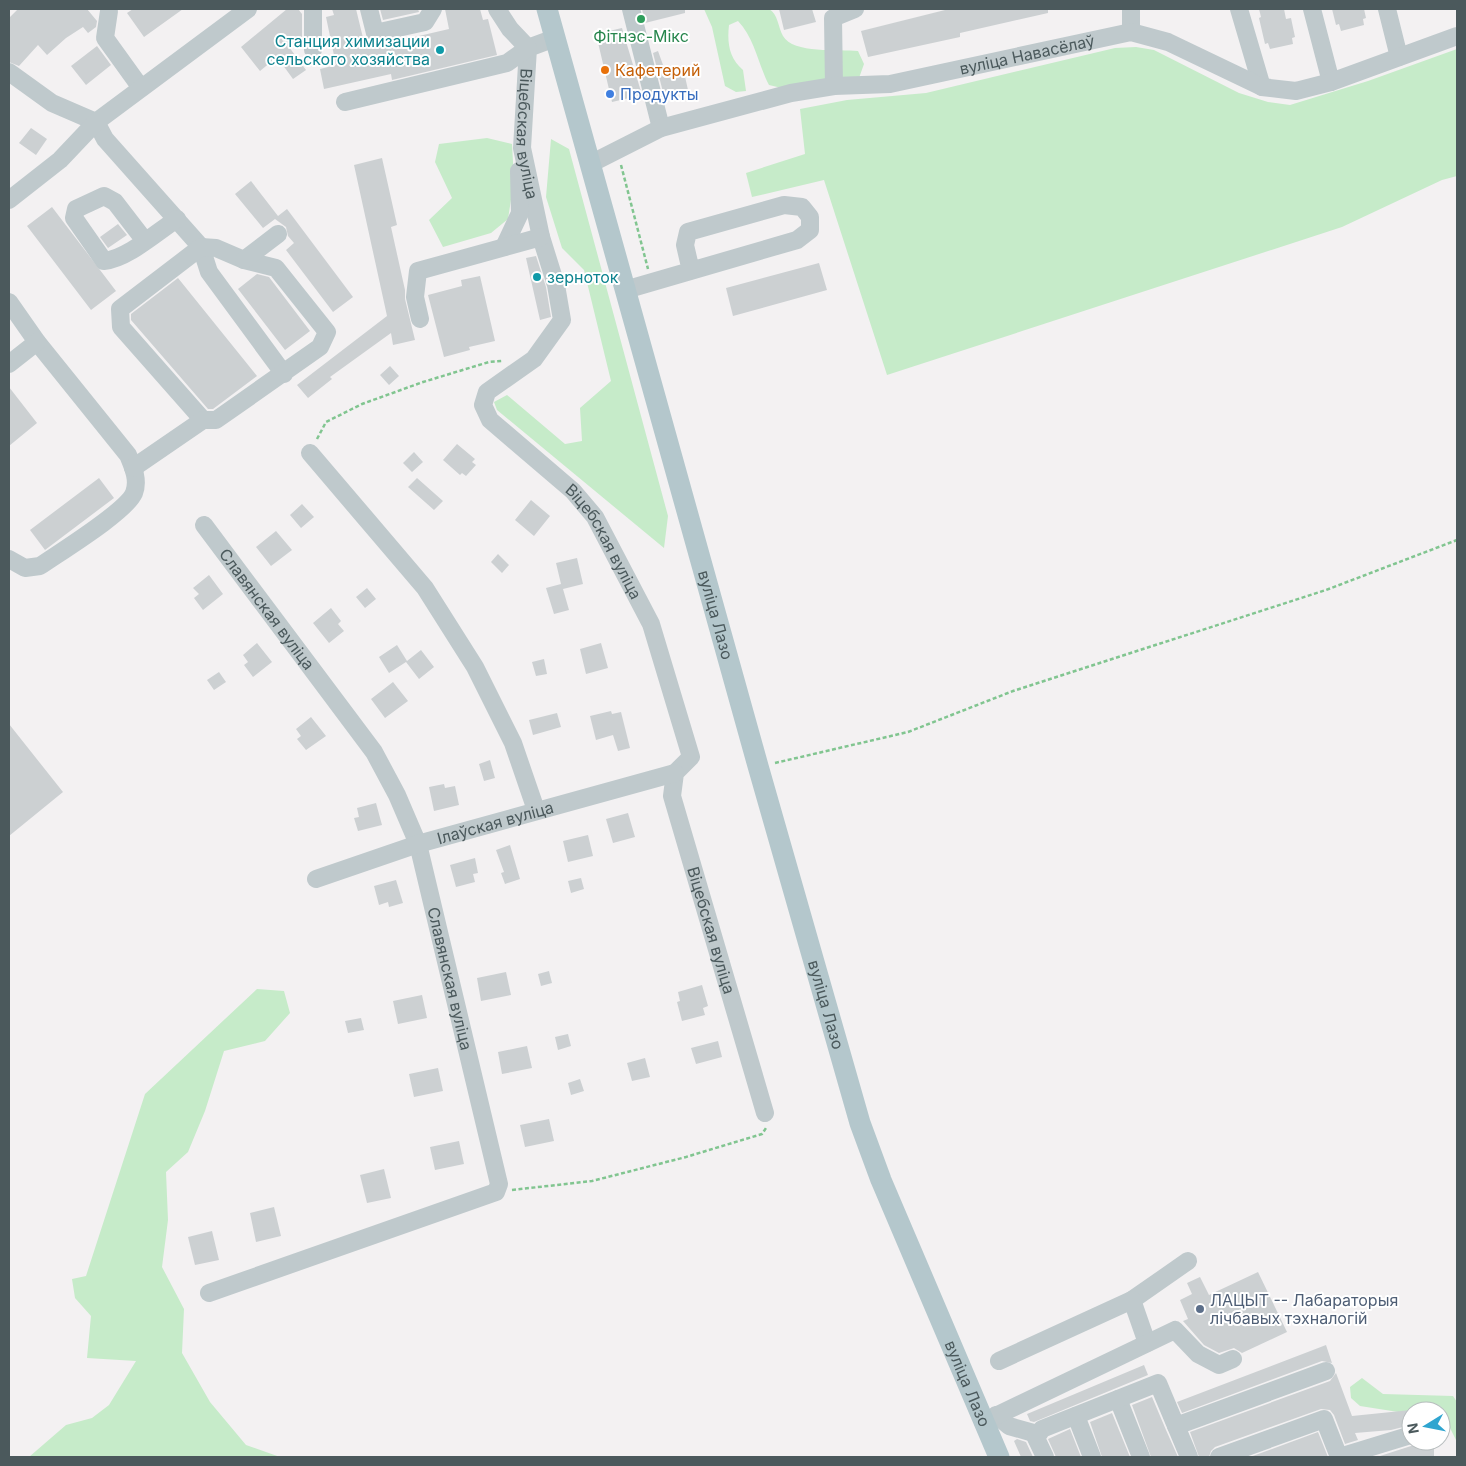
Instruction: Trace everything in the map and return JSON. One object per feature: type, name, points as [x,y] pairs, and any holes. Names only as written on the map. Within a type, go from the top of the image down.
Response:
[{"type":"main road","name":"вуліца Лазо","points":[[547,9],[693,537],[860,1123],[881,1180],[989,1418],[999,1457]]},
{"type":"street","points":[[110,9],[104,38],[141,88]]},
{"type":"street","points":[[313,9],[313,50]]},
{"type":"street","points":[[369,9],[375,33],[425,22],[433,9]]},
{"type":"street","points":[[344,102],[507,63],[528,48],[510,29],[497,9]]},
{"type":"street","points":[[631,9],[661,128]]},
{"type":"street","points":[[834,86],[833,18],[856,9]]},
{"type":"street","points":[[1130,9],[1131,32]]},
{"type":"street","points":[[1239,9],[1262,87]]},
{"type":"street","points":[[1312,9],[1331,82]]},
{"type":"street","points":[[1387,9],[1398,57]]},
{"type":"street","points":[[9,200],[60,160],[96,122],[243,10]]},
{"type":"street","name":"вуліца Навасёлаў","points":[[590,164],[661,128],[791,93],[834,86],[890,84],[1131,32],[1168,42],[1262,87],[1296,91],[1331,82],[1457,36]]},
{"type":"street","name":"Віцебская вуліца","points":[[555,38],[528,48],[522,148],[541,237],[556,285],[562,320],[534,359],[487,392],[483,405],[490,420],[573,491],[595,517],[651,624],[691,757],[675,773],[672,796],[765,1113]]},
{"type":"street","points":[[9,72],[52,103],[96,122],[105,139],[201,247],[209,272],[284,374]]},
{"type":"street","points":[[504,247],[520,213],[519,164],[522,148]]},
{"type":"street","points":[[625,290],[797,240],[810,230],[810,217],[802,207],[784,206],[688,232],[684,245],[690,271]]},
{"type":"street","points":[[144,241],[178,219]]},
{"type":"street","points":[[244,260],[278,234]]},
{"type":"street","points":[[420,319],[415,297],[418,271],[541,237]]},
{"type":"street","points":[[134,468],[203,420],[216,420],[284,374],[320,347],[327,332],[276,268],[244,260],[216,248],[201,247],[120,309],[121,327],[203,420]]},
{"type":"street","points":[[9,302],[37,342],[122,448],[136,475],[134,493],[121,509],[40,566],[25,568],[9,559]]},
{"type":"street","points":[[9,364],[37,342]]},
{"type":"street","points":[[310,454],[425,588],[475,667],[513,744],[536,810]]},
{"type":"street","name":"Славянская вуліца","points":[[204,525],[374,752],[397,795],[418,844],[499,1184],[496,1192]]},
{"type":"street","name":"Ілаўская вуліца","points":[[316,879],[418,844],[675,773]]},
{"type":"street","points":[[209,1293],[496,1192]]},
{"type":"street","points":[[999,1361],[1132,1300],[1188,1261]]},
{"type":"street","points":[[1132,1300],[1148,1343]]},
{"type":"street","points":[[989,1418],[1175,1330],[1198,1354],[1219,1365],[1234,1359]]},
{"type":"street","points":[[1176,1426],[1326,1371]]},
{"type":"street","points":[[1045,1457],[1036,1438],[1042,1429],[1158,1384],[1189,1457]]},
{"type":"street","points":[[1118,1399],[1141,1457]]},
{"type":"street","points":[[1076,1416],[1092,1457]]},
{"type":"street","points":[[989,1418],[1037,1434]]},
{"type":"street","points":[[1219,1457],[1324,1419],[1339,1457],[1401,1438]]},
{"type":"path","points":[[617,150],[652,282]]},
{"type":"path","points":[[310,454],[326,422],[362,404],[423,382],[489,362],[507,361]]},
{"type":"path","points":[[758,766],[908,732],[1013,691],[1326,590],[1457,540]]},
{"type":"path","points":[[496,1192],[592,1181],[694,1154],[762,1134],[768,1124],[765,1113]]},
{"type":"green space","points":[[704,9],[769,9],[776,17],[783,36],[788,42],[796,46],[817,50],[858,51],[864,64],[859,78],[786,89],[769,85],[752,44],[738,21],[729,25],[728,38],[732,55],[743,70],[746,91],[736,92],[725,86],[712,27]]},
{"type":"green space","points":[[1136,47],[1154,50],[1239,93],[1268,102],[1290,105],[1368,81],[1457,49],[1457,176],[1442,180],[1342,227],[887,375],[824,180],[752,197],[746,173],[805,154],[800,109],[847,100],[926,93],[1115,48]]},
{"type":"green space","points":[[487,138],[512,144],[514,180],[508,219],[491,233],[443,247],[429,220],[452,198],[435,162],[439,144]]},
{"type":"green space","points":[[551,139],[569,149],[668,516],[664,548],[497,410],[494,402],[507,395],[565,444],[582,441],[580,408],[611,381],[584,270],[562,248],[546,197]]},
{"type":"green space","points":[[257,989],[284,991],[290,1013],[265,1041],[224,1051],[205,1111],[188,1152],[166,1172],[168,1220],[162,1267],[184,1309],[182,1353],[210,1402],[246,1445],[280,1457],[29,1457],[66,1425],[92,1418],[109,1405],[136,1361],[87,1358],[91,1316],[75,1298],[72,1279],[86,1276],[145,1094]]},
{"type":"green space","points":[[1362,1378],[1383,1394],[1453,1396],[1457,1402],[1457,1442],[1451,1430],[1451,1401],[1401,1401],[1401,1412],[1360,1406],[1351,1398],[1350,1387]]},
{"type":"building","points":[[18,9],[87,9],[97,21],[96,27],[88,33],[83,27],[66,38],[47,55],[38,45],[19,66],[9,62],[9,18]]},
{"type":"building","points":[[133,9],[183,9],[144,37],[127,13]]},
{"type":"building","points":[[287,9],[298,9],[302,14],[302,37],[289,47],[306,70],[293,79],[277,57],[260,71],[241,47]]},
{"type":"building","points":[[332,9],[356,9],[364,42],[380,43],[380,45],[449,29],[445,9],[480,9],[483,20],[488,19],[497,55],[392,80],[391,74],[324,89],[320,69],[336,65],[326,17],[334,15]]},
{"type":"building","points":[[380,9],[418,9],[419,12],[383,20]]},
{"type":"building","points":[[642,9],[685,9],[685,13],[645,23]]},
{"type":"building","points":[[779,9],[812,9],[816,22],[784,30]]},
{"type":"building","points":[[949,9],[1048,9],[1048,13],[960,33],[960,37],[868,57],[861,31]]},
{"type":"building","points":[[1259,9],[1284,9],[1286,19],[1291,18],[1295,37],[1292,38],[1293,44],[1270,49],[1268,43],[1265,44],[1259,18],[1261,17]]},
{"type":"building","points":[[1332,9],[1364,9],[1366,18],[1363,19],[1364,25],[1341,31],[1339,24],[1336,25]]},
{"type":"building","points":[[622,28],[642,95],[612,102],[596,34]]},
{"type":"building","points":[[97,46],[111,65],[86,85],[71,66]]},
{"type":"building","points":[[658,51],[667,76],[684,72],[688,90],[664,96],[653,53]]},
{"type":"building","points":[[31,128],[47,139],[36,155],[19,143]]},
{"type":"building","points":[[382,158],[397,225],[391,227],[415,340],[393,345],[391,333],[330,377],[332,379],[308,398],[297,385],[387,316],[354,165]]},
{"type":"building","points":[[251,181],[278,216],[287,209],[353,297],[333,312],[286,250],[294,243],[288,236],[286,227],[275,219],[263,228],[235,194]]},
{"type":"building","points":[[52,207],[116,291],[91,310],[27,226]]},
{"type":"building","points":[[118,224],[127,235],[108,248],[100,237]]},
{"type":"building","name":"зерноток","points":[[536,256],[546,287],[551,317],[540,320],[526,258]]},
{"type":"building","points":[[819,263],[827,290],[733,316],[726,288]]},
{"type":"building","points":[[257,274],[269,277],[310,331],[285,350],[238,289]]},
{"type":"building","points":[[480,276],[495,341],[469,347],[470,350],[444,357],[428,295],[462,286],[461,280]]},
{"type":"building","points":[[178,278],[257,376],[213,409],[208,409],[131,320],[131,314]]},
{"type":"building","points":[[390,366],[399,376],[389,385],[380,375]]},
{"type":"building","points":[[9,387],[37,423],[9,446]]},
{"type":"building","points":[[457,444],[475,459],[472,462],[476,465],[466,476],[462,473],[460,475],[443,460]]},
{"type":"building","points":[[414,452],[423,462],[412,472],[403,463]]},
{"type":"building","points":[[99,478],[114,498],[45,550],[30,530]]},
{"type":"building","points":[[417,478],[443,501],[434,510],[408,487]]},
{"type":"building","points":[[531,500],[550,516],[534,536],[515,520]]},
{"type":"building","points":[[302,504],[314,517],[301,528],[290,515]]},
{"type":"building","points":[[276,531],[292,550],[271,566],[256,547]]},
{"type":"building","points":[[498,554],[509,565],[502,573],[491,562]]},
{"type":"building","points":[[577,558],[583,584],[563,589],[569,610],[554,614],[546,588],[561,584],[556,563]]},
{"type":"building","points":[[209,575],[223,594],[203,610],[194,598],[199,594],[193,588]]},
{"type":"building","points":[[367,588],[376,599],[365,608],[356,597]]},
{"type":"building","points":[[331,608],[341,621],[338,624],[344,631],[329,643],[313,623]]},
{"type":"building","points":[[257,643],[272,662],[253,677],[244,665],[248,662],[243,655]]},
{"type":"building","points":[[601,643],[608,668],[586,674],[580,649]]},
{"type":"building","points":[[397,645],[407,661],[421,650],[434,667],[419,679],[406,662],[389,673],[379,657]]},
{"type":"building","points":[[544,659],[547,674],[536,676],[532,662]]},
{"type":"building","points":[[219,672],[226,682],[214,690],[207,680]]},
{"type":"building","points":[[393,682],[408,701],[385,718],[371,699]]},
{"type":"building","points":[[611,711],[612,714],[621,712],[630,748],[618,751],[613,735],[596,740],[590,716]]},
{"type":"building","points":[[557,713],[561,727],[533,735],[529,720]]},
{"type":"building","points":[[311,717],[326,736],[306,750],[297,739],[301,736],[296,729]]},
{"type":"building","points":[[9,724],[63,792],[9,836]]},
{"type":"building","points":[[490,760],[495,778],[484,781],[479,764]]},
{"type":"building","points":[[444,784],[445,788],[455,786],[459,805],[434,811],[429,787]]},
{"type":"building","points":[[376,803],[382,825],[358,831],[354,818],[359,817],[357,808]]},
{"type":"building","points":[[628,813],[635,837],[613,843],[606,819]]},
{"type":"building","points":[[588,835],[593,856],[568,862],[563,841]]},
{"type":"building","points":[[510,845],[520,879],[505,884],[501,873],[504,872],[496,850]]},
{"type":"building","points":[[475,858],[478,873],[473,874],[475,882],[456,887],[450,865]]},
{"type":"building","points":[[581,878],[584,889],[571,893],[568,881]]},
{"type":"building","points":[[396,880],[403,903],[389,907],[388,902],[379,905],[374,886]]},
{"type":"building","points":[[549,971],[552,983],[541,986],[538,974]]},
{"type":"building","points":[[506,972],[511,995],[481,1001],[477,978]]},
{"type":"building","points":[[702,985],[708,1006],[703,1008],[705,1015],[682,1021],[677,1002],[680,1001],[678,992]]},
{"type":"building","points":[[422,995],[427,1018],[398,1024],[393,1001]]},
{"type":"building","points":[[361,1018],[364,1030],[348,1033],[345,1021]]},
{"type":"building","points":[[568,1034],[571,1046],[558,1050],[555,1037]]},
{"type":"building","points":[[718,1041],[722,1057],[696,1064],[691,1048]]},
{"type":"building","points":[[527,1046],[532,1068],[502,1074],[498,1052]]},
{"type":"building","points":[[645,1058],[650,1077],[632,1081],[627,1063]]},
{"type":"building","points":[[438,1068],[443,1091],[414,1097],[409,1074]]},
{"type":"building","points":[[580,1079],[584,1091],[571,1095],[568,1083]]},
{"type":"building","points":[[549,1119],[554,1141],[525,1147],[520,1125]]},
{"type":"building","points":[[459,1141],[464,1164],[435,1170],[430,1147]]},
{"type":"building","points":[[384,1169],[391,1198],[367,1203],[360,1175]]},
{"type":"building","points":[[274,1207],[281,1236],[256,1242],[250,1213]]},
{"type":"building","points":[[212,1231],[219,1260],[195,1265],[188,1237]]},
{"type":"building","points":[[1258,1272],[1287,1332],[1242,1353],[1234,1348],[1219,1353],[1204,1345],[1183,1321],[1188,1319],[1180,1300],[1192,1294],[1187,1283],[1200,1277],[1209,1295]]},
{"type":"building","points":[[1326,1345],[1332,1363],[1322,1361],[1182,1413],[1177,1402]]},
{"type":"building","points":[[1144,1365],[1148,1375],[1034,1422],[1030,1421],[1027,1414]]},
{"type":"building","points":[[1336,1373],[1352,1416],[1401,1411],[1401,1428],[1355,1433],[1358,1440],[1345,1444],[1334,1415],[1330,1410],[1321,1409],[1215,1447],[1209,1457],[1199,1457],[1190,1432],[1330,1381]]},
{"type":"building","points":[[1152,1397],[1178,1457],[1151,1457],[1132,1405]]},
{"type":"building","points":[[1112,1413],[1130,1457],[1102,1457],[1090,1422]]},
{"type":"building","points":[[1070,1429],[1081,1457],[1056,1457],[1048,1439]]},
{"type":"building","points":[[1318,1432],[1328,1457],[1250,1457]]},
{"type":"building","points":[[1017,1439],[1026,1442],[1033,1457],[1021,1457],[1014,1441]]},
{"type":"building","points":[[1401,1449],[1401,1451],[1434,1451],[1434,1457],[1377,1457]]},
{"type":"place","name":"Фітнэс-Мікс","points":[[641,19]]},
{"type":"place","name":"Станция химизации сельского хозяйства","points":[[440,50]]},
{"type":"place","name":"Кафетерий","points":[[605,70]]},
{"type":"place","name":"Продукты","points":[[610,94]]},
{"type":"place","name":"зерноток","points":[[537,277]]},
{"type":"place","name":"ЛАЦЫТ -- Лабараторыя лічбавых тэхналогій","points":[[1200,1309]]}]
